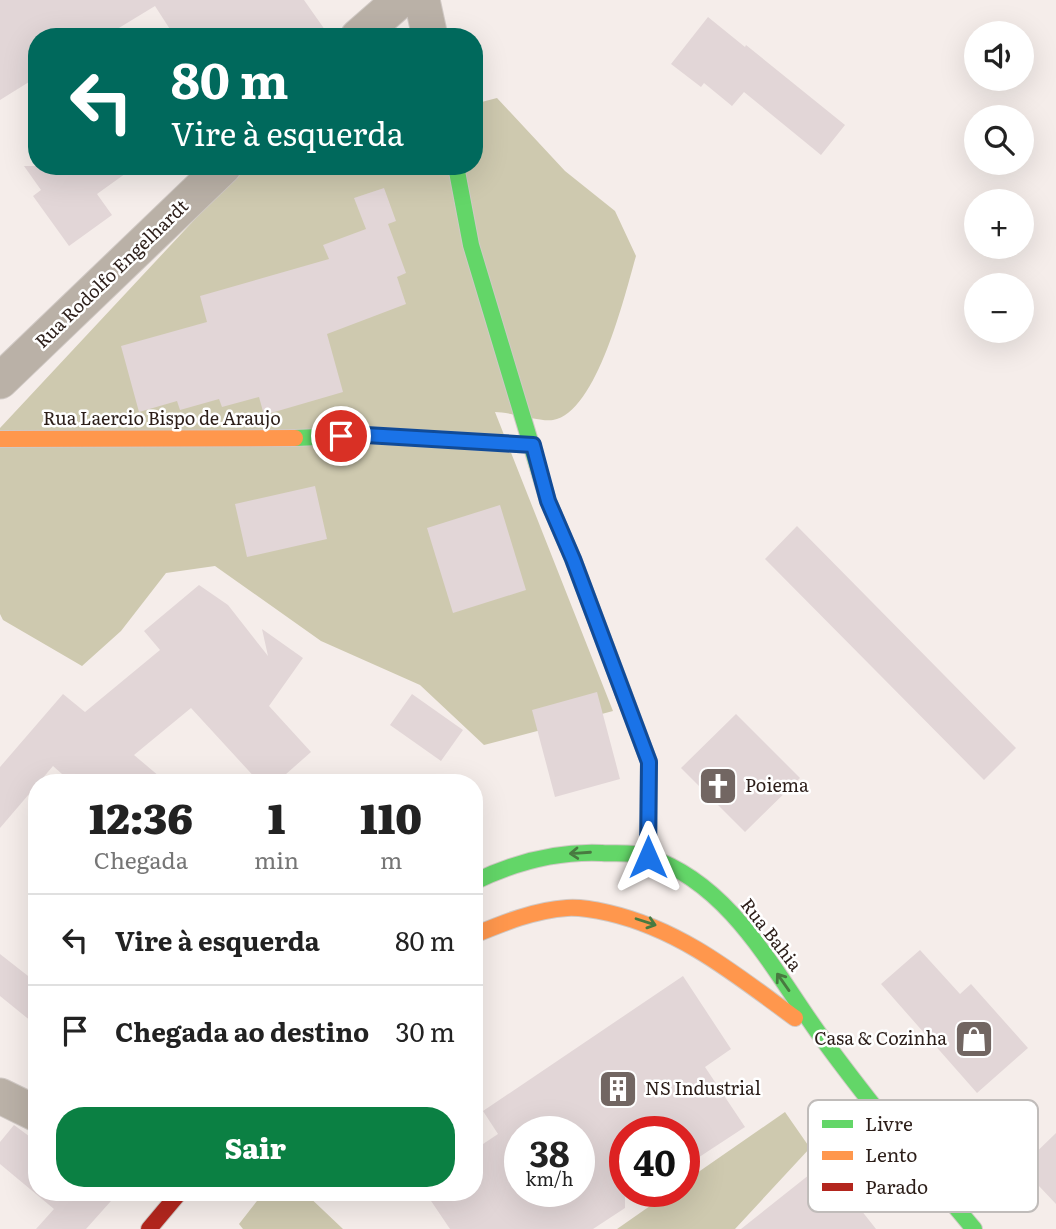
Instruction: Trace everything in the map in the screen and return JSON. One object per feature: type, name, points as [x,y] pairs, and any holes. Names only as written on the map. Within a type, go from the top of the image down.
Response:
[{"type":"street","points":[[368,28],[400,0]]},
{"type":"street","points":[[422,0],[428,28]]},
{"type":"street","name":"Rua Rodolfo Engelhardt","points":[[0,381],[215,175]]},
{"type":"street","points":[[458,175],[471,245],[548,501],[573,559],[649,762],[648,857],[660,879]]},
{"type":"street","name":"Rua Laercio Bispo de Araujo","points":[[0,439],[264,439],[366,435],[533,445]]},
{"type":"street","name":"Rua Bahia","points":[[483,877],[494,871],[545,857],[585,852],[648,857],[700,882],[741,923],[822,1038],[871,1100]]},
{"type":"street","points":[[629,871],[648,857]]},
{"type":"street","points":[[580,908],[599,893]]},
{"type":"street","name":"Rua Bahia","points":[[483,931],[512,919],[563,908],[580,908],[640,920],[695,945],[822,1038]]},
{"type":"street","points":[[683,923],[695,945]]},
{"type":"street","points":[[0,1096],[28,1110]]},
{"type":"street","points":[[149,1229],[169,1201]]},
{"type":"street","name":"Rua Bahia","points":[[960,1212],[974,1229]]},
{"type":"shaded area","points":[[497,98],[565,171],[615,211],[636,256],[607,350],[583,397],[569,413],[553,420],[541,420],[495,412],[613,711],[484,745],[420,685],[321,641],[215,566],[166,573],[121,631],[82,666],[3,620],[0,614],[0,428],[236,175],[483,175],[483,102]]},
{"type":"shaded area","points":[[785,1112],[808,1145],[808,1150],[735,1229],[617,1229],[649,1207],[700,1207],[700,1171]]},
{"type":"shaded area","points":[[257,1201],[313,1201],[343,1229],[243,1229],[239,1224]]},
{"type":"building","points":[[0,0],[304,0],[324,28],[169,28],[155,6],[119,28],[28,28],[28,83],[0,100]]},
{"type":"building","points":[[708,17],[845,125],[821,155],[744,92],[732,106],[704,83],[701,87],[671,64]]},
{"type":"building","points":[[30,175],[123,175],[97,194],[112,215],[69,246],[33,196],[41,190]]},
{"type":"building","points":[[384,188],[396,221],[388,224],[406,273],[397,277],[406,304],[327,334],[343,392],[264,415],[259,397],[222,407],[219,399],[180,410],[177,401],[139,412],[121,346],[207,322],[200,296],[329,259],[323,245],[366,229],[354,198]]},
{"type":"building","points":[[315,486],[327,539],[247,557],[235,504]]},
{"type":"building","points":[[500,505],[526,590],[453,613],[427,528]]},
{"type":"building","points":[[797,526],[1016,748],[984,780],[765,559]]},
{"type":"building","points":[[199,585],[228,605],[268,656],[262,629],[303,658],[269,706],[311,752],[286,774],[252,774],[191,708],[134,755],[157,774],[62,774],[53,766],[46,774],[28,774],[28,795],[0,828],[0,767],[63,694],[85,712],[160,650],[144,631]]},
{"type":"building","points":[[597,692],[620,779],[555,797],[532,710]]},
{"type":"building","points":[[412,694],[463,730],[441,761],[390,725]]},
{"type":"building","points":[[736,714],[800,778],[745,832],[681,768]]},
{"type":"building","name":"Casa & Cozinha","points":[[920,950],[960,994],[971,984],[1028,1048],[977,1093],[881,984]]},
{"type":"building","points":[[0,954],[28,976],[28,1019],[0,996]]},
{"type":"building","name":"NS Industrial","points":[[683,976],[731,1049],[705,1067],[745,1127],[700,1157],[700,1116],[609,1116],[609,1207],[625,1208],[593,1229],[450,1229],[431,1201],[483,1201],[483,1144],[498,1134],[483,1111]]},
{"type":"building","points":[[14,1125],[28,1135],[28,1187],[0,1164],[0,1142]]},
{"type":"building","points":[[1056,1133],[1056,1204],[1038,1185],[1038,1150]]},
{"type":"building","points":[[808,1176],[808,1212],[863,1212],[876,1229],[741,1229]]},
{"type":"building","points":[[44,1201],[111,1201],[86,1229],[36,1229],[54,1209]]},
{"type":"traffic: fast","points":[[458,175],[471,245],[548,501],[623,692]]},
{"type":"traffic: fast","points":[[295,438],[366,435],[533,445]]},
{"type":"traffic: fast","points":[[483,878],[505,869],[553,856],[585,853],[638,854],[678,870],[728,909],[749,933],[822,1038],[869,1100]]},
{"type":"traffic: fast","points":[[960,1212],[974,1229]]},
{"type":"traffic: slow","points":[[0,439],[295,438]]},
{"type":"traffic: slow","points":[[623,692],[649,762],[648,857]]},
{"type":"traffic: slow","points":[[483,932],[519,918],[555,909],[578,908],[609,913],[636,921],[684,942],[729,970],[795,1018]]},
{"type":"traffic: jam","points":[[149,1229],[172,1201]]},
{"type":"place","name":"Poiema","points":[[718,786]]},
{"type":"place","name":"Casa & Cozinha","points":[[974,1039]]},
{"type":"place","name":"NS Industrial","points":[[618,1089]]},
{"type":"route","points":[[341,436],[366,435],[533,445],[548,501],[573,559],[649,762],[648,857]]}]
